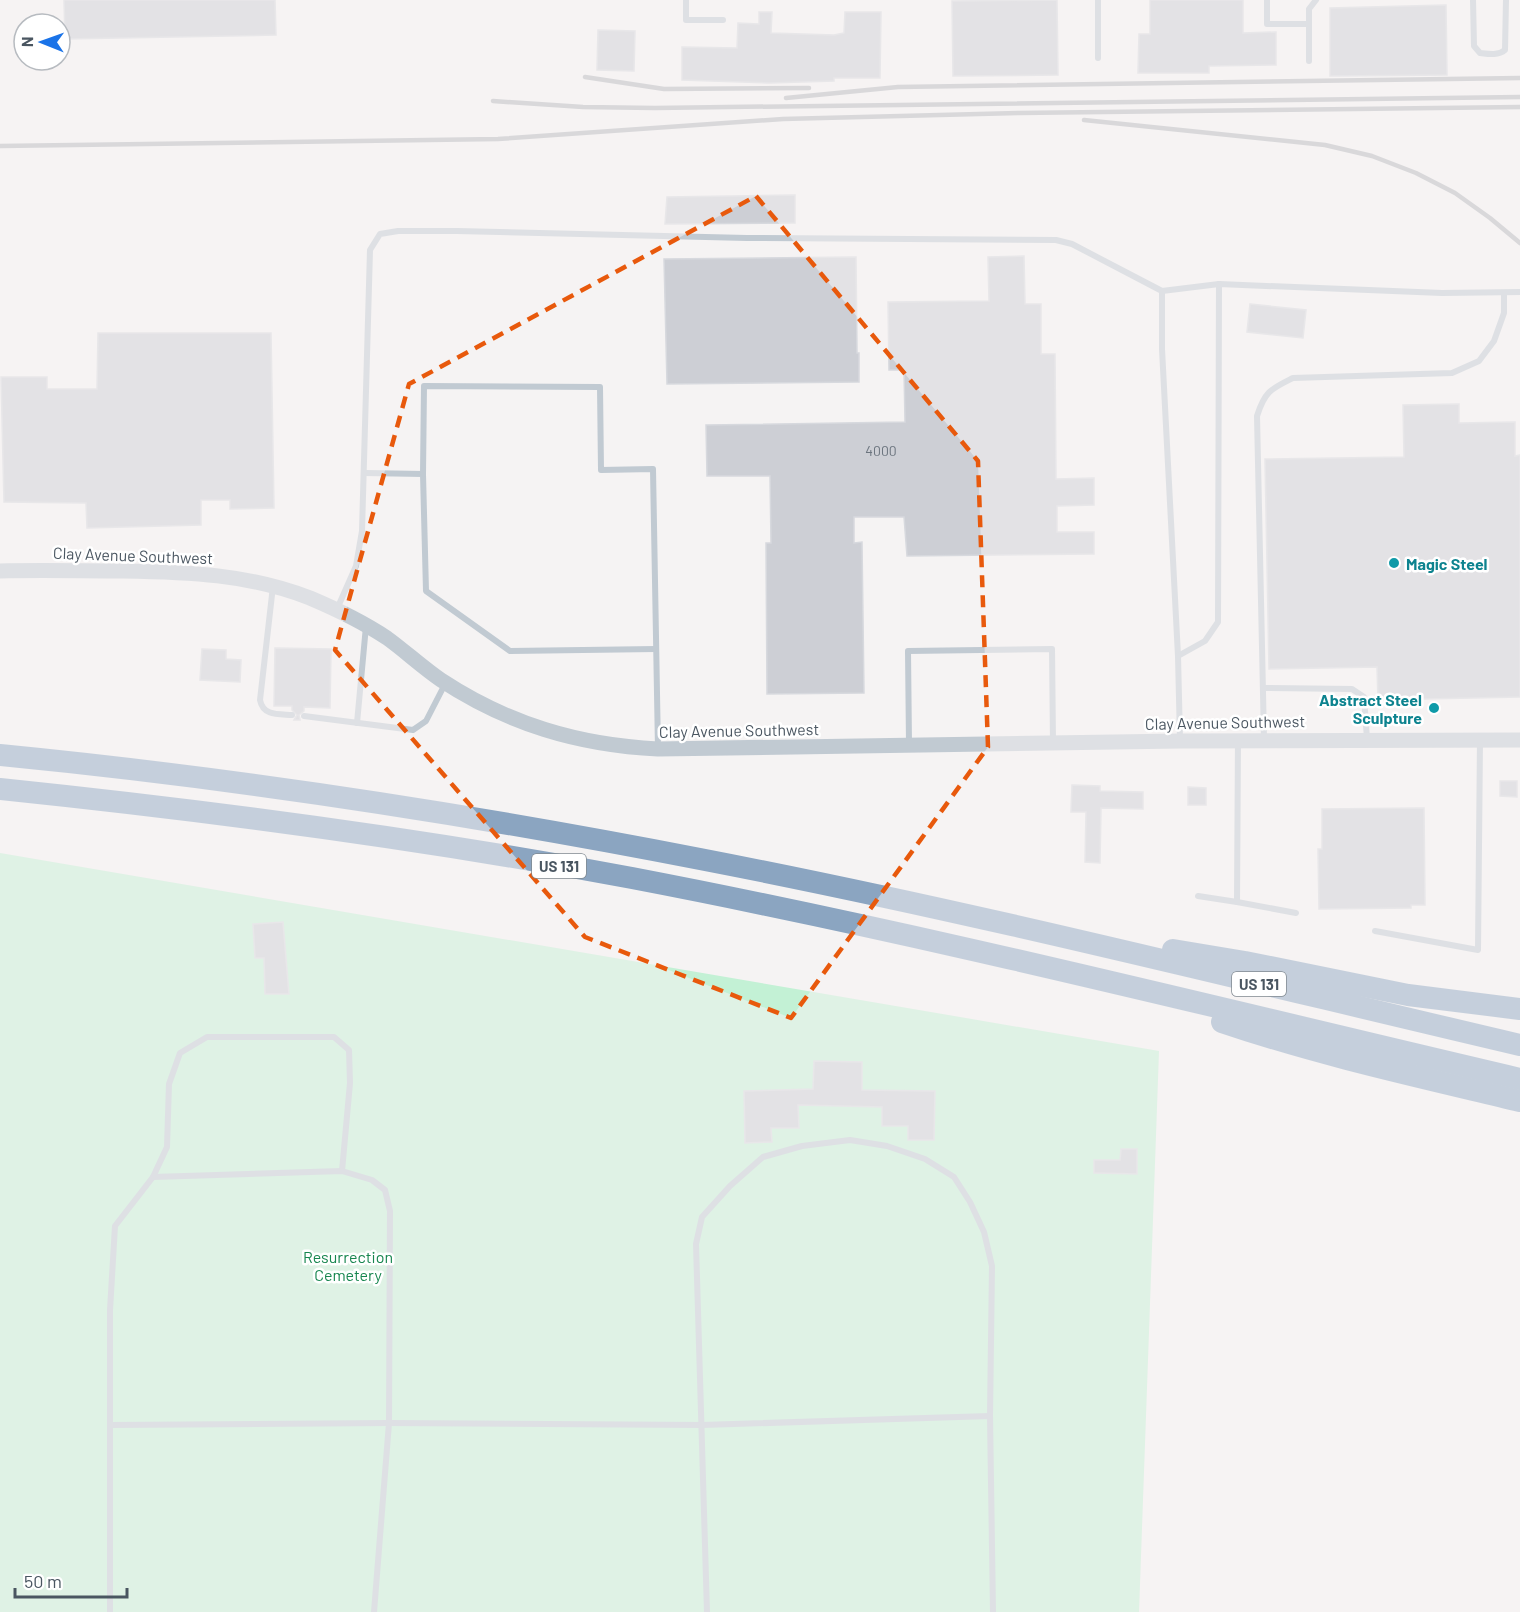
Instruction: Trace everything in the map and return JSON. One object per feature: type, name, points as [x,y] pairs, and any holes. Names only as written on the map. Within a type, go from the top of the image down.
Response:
[{"type":"highway","name":"US 131","points":[[0,755],[318,794],[532,828],[779,875],[998,923],[1520,1045]]},
{"type":"highway","name":"US 131","points":[[0,789],[220,814],[404,840],[527,860],[794,910],[929,939],[1520,1079]]},
{"type":"highway","points":[[998,923],[1245,962],[1408,995],[1520,1009]]},
{"type":"highway","points":[[1111,982],[1259,1034],[1520,1101]]},
{"type":"street","name":"Clay Avenue Southwest","points":[[0,571],[190,572],[273,585],[337,610],[366,626],[386,638],[446,683],[496,711],[522,723],[598,744],[658,749],[1238,740],[1520,740]]},
{"type":"lane","points":[[686,0],[686,20],[723,20]]},
{"type":"lane","points":[[1098,0],[1098,58]]},
{"type":"lane","points":[[1267,0],[1266,24],[1309,24]]},
{"type":"lane","points":[[1309,61],[1309,9],[1316,0]]},
{"type":"lane","points":[[1473,0],[1474,46],[1479,53],[1492,54],[1502,53],[1505,50],[1506,0]]},
{"type":"lane","points":[[337,610],[356,566],[362,531],[370,250],[380,234],[398,231],[457,231],[747,238],[1056,240],[1071,244],[1162,291],[1219,284],[1442,293],[1520,292]]},
{"type":"lane","points":[[1178,656],[1205,641],[1218,622],[1219,284]]},
{"type":"lane","points":[[1162,291],[1162,349],[1178,656],[1180,741]]},
{"type":"lane","points":[[1264,740],[1257,416],[1263,398],[1274,388],[1293,378],[1452,373],[1479,361],[1494,341],[1504,313],[1504,293]]},
{"type":"lane","points":[[656,649],[510,651],[426,591],[423,474],[424,386],[600,387],[601,470],[653,470],[658,749]]},
{"type":"lane","points":[[365,473],[423,474]]},
{"type":"lane","points":[[273,585],[262,708],[266,712],[292,715]]},
{"type":"lane","points":[[357,723],[366,626]]},
{"type":"lane","points":[[909,745],[908,651],[1052,649],[1053,743]]},
{"type":"lane","points":[[304,716],[413,730],[426,721],[446,683]]},
{"type":"lane","points":[[1263,688],[1352,689],[1364,697],[1367,740]]},
{"type":"lane","points":[[1237,902],[1238,740]]},
{"type":"lane","points":[[1374,932],[1478,950],[1480,740]]},
{"type":"lane","points":[[1198,896],[1296,913]]},
{"type":"lane","points":[[110,1612],[110,1310],[115,1226],[153,1177],[167,1147],[169,1084],[180,1053],[207,1037],[334,1037],[349,1050],[350,1083],[342,1171]]},
{"type":"lane","points":[[707,1612],[696,1244],[702,1217],[730,1186],[763,1157],[802,1146],[850,1140],[887,1146],[925,1159],[954,1177],[970,1202],[984,1232],[992,1266],[990,1416],[993,1612]]},
{"type":"lane","points":[[153,1177],[342,1171],[372,1180],[385,1190],[390,1210],[388,1423],[374,1612]]},
{"type":"lane","points":[[111,1425],[388,1423],[702,1425],[990,1416]]},
{"type":"highlighted area","points":[[756,196],[978,461],[988,747],[791,1018],[585,937],[335,650],[409,384]]},
{"type":"green space","name":"Resurrection Cemetery","points":[[0,853],[1159,1051],[1139,1612],[0,1612]]},
{"type":"building","points":[[64,0],[275,0],[276,35],[72,39],[72,12],[64,12]]},
{"type":"building","points":[[1057,0],[1058,75],[953,76],[952,1]]},
{"type":"building","points":[[1150,0],[1243,0],[1243,33],[1276,32],[1276,65],[1209,66],[1209,73],[1138,73],[1139,34],[1150,34]]},
{"type":"building","points":[[1446,5],[1447,75],[1330,76],[1330,8]]},
{"type":"building","points":[[759,12],[772,12],[771,33],[834,35],[844,33],[845,12],[881,12],[880,78],[834,78],[834,81],[769,83],[682,80],[682,47],[737,48],[738,23],[759,24]]},
{"type":"building","points":[[598,30],[635,31],[634,71],[597,70]]},
{"type":"building","points":[[795,195],[795,223],[665,224],[667,197]]},
{"type":"building","points":[[1024,256],[1025,304],[1041,304],[1041,354],[1055,354],[1056,479],[1094,478],[1094,505],[1057,506],[1057,532],[1094,532],[1094,554],[907,556],[904,517],[854,517],[854,543],[862,542],[864,693],[767,694],[766,543],[771,543],[770,476],[707,476],[706,425],[905,422],[904,370],[889,370],[888,302],[989,301],[988,257]]},
{"type":"building","points":[[856,257],[859,382],[667,384],[664,259]]},
{"type":"building","points":[[1250,304],[1306,310],[1303,338],[1247,332]]},
{"type":"building","points":[[98,333],[271,333],[274,508],[230,509],[230,500],[201,500],[201,525],[87,528],[86,503],[4,502],[1,377],[47,377],[47,389],[97,389]]},
{"type":"building","name":"Magic Steel","points":[[1459,404],[1459,423],[1515,422],[1515,456],[1520,455],[1520,697],[1378,700],[1377,667],[1269,669],[1265,459],[1404,457],[1403,405]]},
{"type":"building","points":[[275,648],[331,649],[330,708],[304,707],[304,711],[299,715],[300,720],[294,720],[297,715],[292,710],[292,706],[274,706]]},
{"type":"building","points":[[202,649],[226,650],[226,659],[241,660],[240,682],[200,680]]},
{"type":"building","points":[[1500,781],[1517,781],[1517,797],[1500,796]]},
{"type":"building","points":[[1072,785],[1100,786],[1100,791],[1143,792],[1143,809],[1101,808],[1100,863],[1085,862],[1086,812],[1071,812]]},
{"type":"building","points":[[1188,787],[1206,788],[1206,805],[1188,805]]},
{"type":"building","points":[[1424,808],[1425,905],[1411,905],[1411,908],[1319,909],[1318,849],[1322,849],[1322,809]]},
{"type":"building","points":[[283,922],[289,994],[265,994],[264,958],[255,958],[253,924]]},
{"type":"building","points":[[814,1061],[862,1062],[862,1090],[935,1091],[934,1140],[908,1140],[908,1126],[882,1126],[882,1107],[798,1105],[799,1128],[771,1128],[772,1142],[745,1143],[744,1091],[813,1089]]},
{"type":"building","points":[[1121,1149],[1137,1149],[1137,1174],[1094,1173],[1094,1160],[1120,1160]]},
{"type":"railway","points":[[585,77],[664,89],[809,88]]},
{"type":"railway","points":[[786,98],[898,87],[1520,78]]},
{"type":"railway","points":[[493,101],[583,107],[655,108],[1520,97]]},
{"type":"railway","points":[[0,146],[498,139],[783,119],[1019,113],[1520,107]]},
{"type":"railway","points":[[1084,120],[1325,145],[1372,156],[1416,173],[1455,193],[1520,243]]},
{"type":"place","name":"Magic Steel","points":[[1394,563]]},
{"type":"place","name":"Abstract Steel Sculpture","points":[[1434,708]]}]
